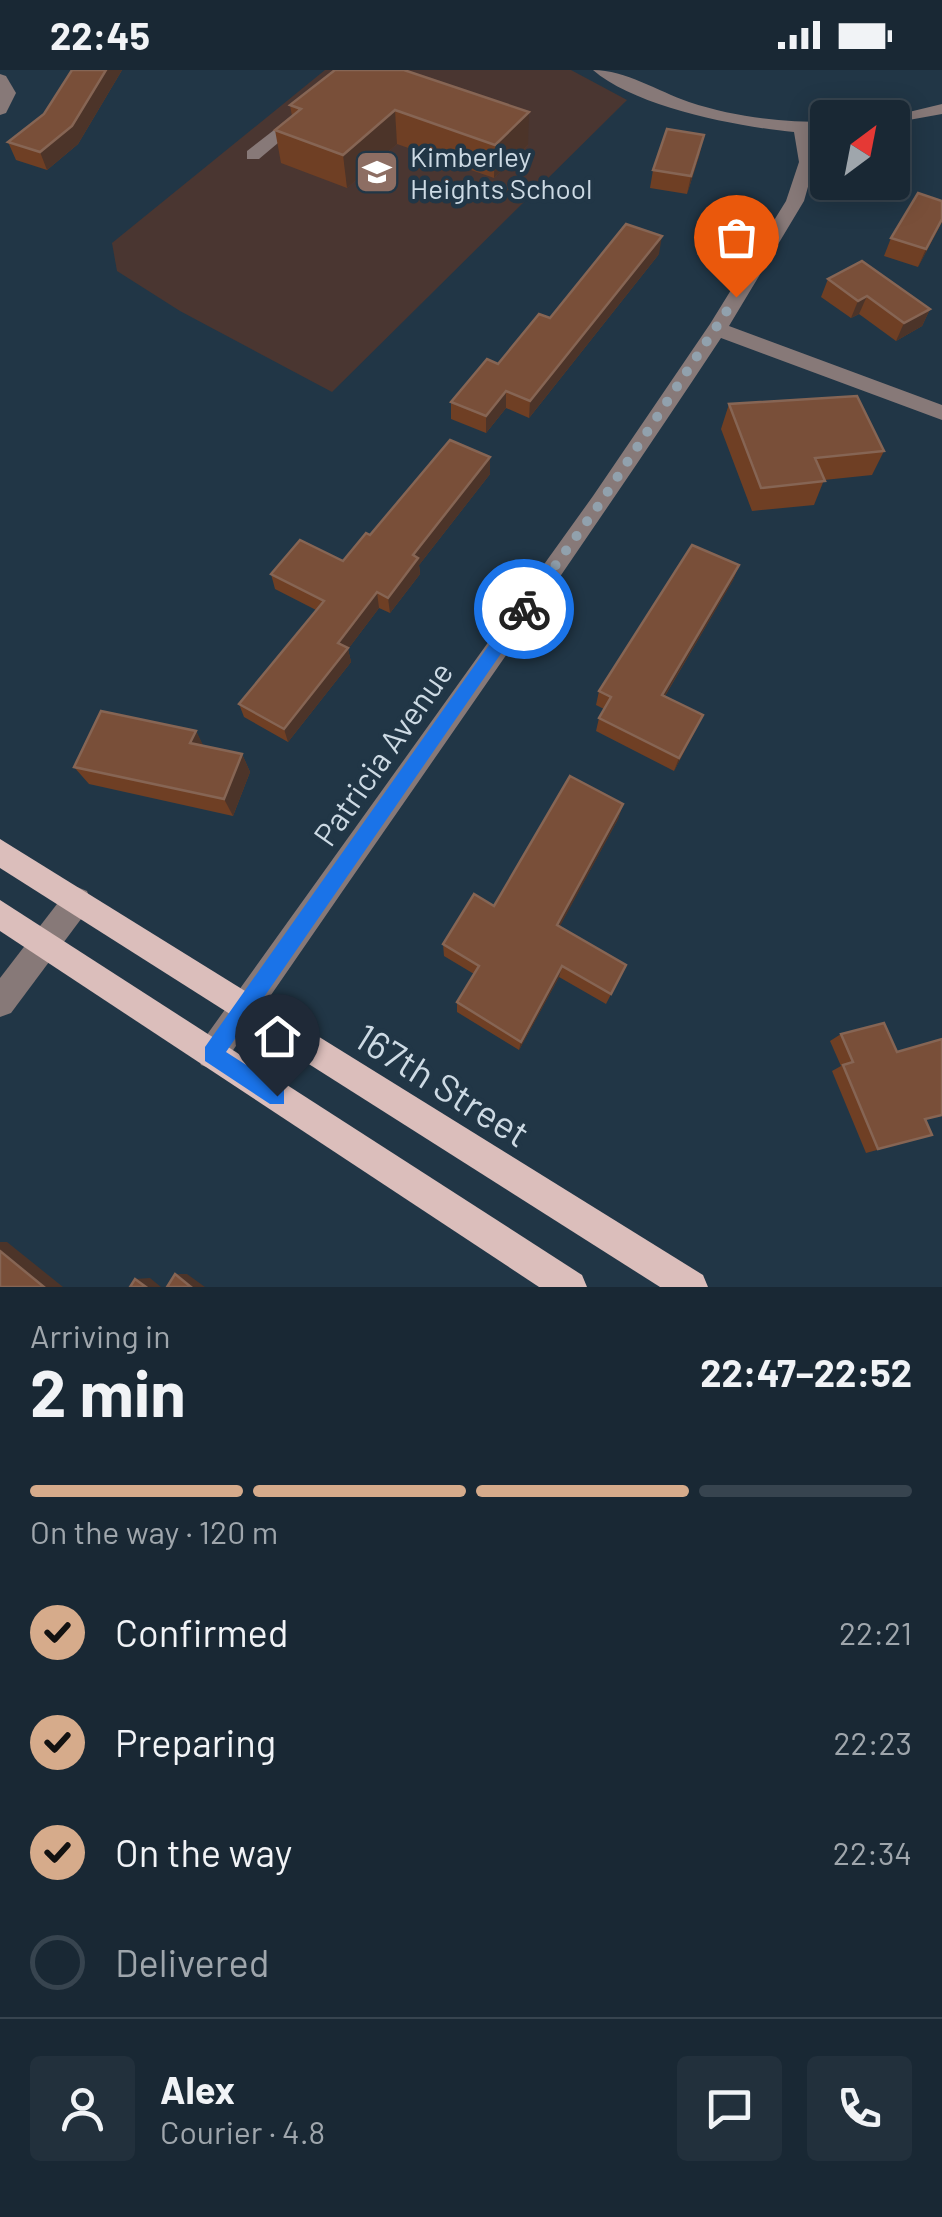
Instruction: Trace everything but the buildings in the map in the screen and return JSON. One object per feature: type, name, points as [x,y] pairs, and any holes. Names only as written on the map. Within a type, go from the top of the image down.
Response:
[{"type":"main road","name":"167th Street","points":[[0,852],[691,1287]]},
{"type":"main road","points":[[0,914],[570,1287]]},
{"type":"street","points":[[600,70],[687,107],[739,120],[810,127]]},
{"type":"street","points":[[0,80],[8,93],[6,105],[0,110]]},
{"type":"street","points":[[253,155],[320,102]]},
{"type":"street","points":[[910,115],[942,109]]},
{"type":"street","name":"Patricia Avenue","points":[[212,1054],[601,502],[716,329],[796,202],[810,149]]},
{"type":"street","points":[[716,329],[942,413]]},
{"type":"street","points":[[0,1002],[78,901]]},
{"type":"shaded area","name":"Kimberley Heights School","points":[[325,70],[571,70],[627,100],[332,392],[180,311],[117,271],[112,243]]},
{"type":"way so far","points":[[524,609],[601,502],[736,297]]},
{"type":"place","name":"Kimberley Heights School","points":[[377,172]]},
{"type":"route","points":[[277,1096],[212,1054],[524,609]]}]
